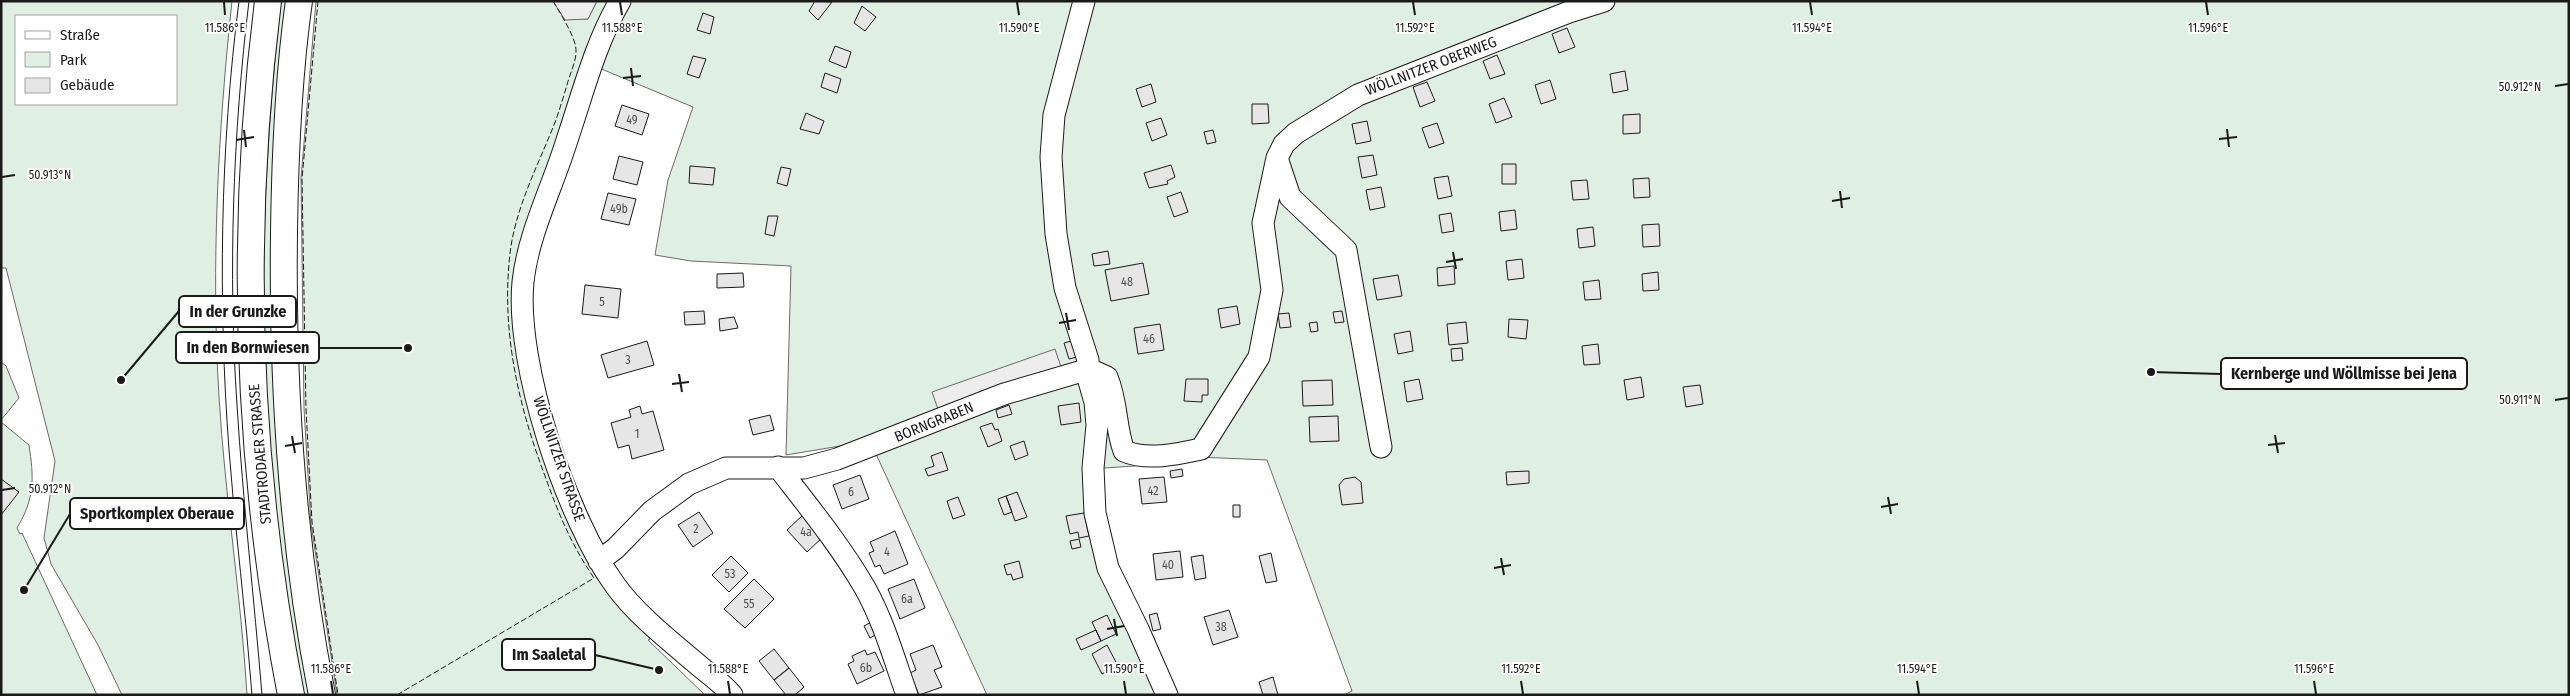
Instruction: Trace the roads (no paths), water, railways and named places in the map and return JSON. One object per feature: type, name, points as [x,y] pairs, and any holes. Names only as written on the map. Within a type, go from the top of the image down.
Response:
[{"type":"main road","name":"STADTRODAER STRASSE","points":[[268,1],[256,125],[251,225],[253,375],[271,571],[291,695]]},
{"type":"main road","name":"STADTRODAER STRASSE","points":[[299,1],[285,151],[283,288],[286,388],[293,487],[301,562],[322,695]]},
{"type":"street","name":"WÖLLNITZER STRASSE","points":[[620,1],[596,51],[532,244],[523,282],[523,325],[534,387],[546,434],[571,502],[598,561],[616,588],[659,630],[732,695]]},
{"type":"street","points":[[1084,1],[1054,115],[1051,157],[1056,234],[1065,288],[1085,345],[1089,369],[1096,425],[1093,468],[1095,514],[1108,568],[1138,629],[1167,695]]},
{"type":"street","name":"WÖLLNITZER OBERWEG","points":[[1089,369],[1107,377],[1114,394],[1120,440],[1124,452],[1134,455],[1177,454],[1201,449],[1259,357],[1272,290],[1263,223],[1277,158],[1284,144],[1296,133],[1358,95],[1569,12],[1604,1]]},
{"type":"street","points":[[1277,158],[1290,197],[1346,250],[1381,447]]},
{"type":"street","name":"BORNGRABEN","points":[[598,561],[616,548],[652,512],[689,484],[726,468],[804,468],[837,459],[1004,394],[1089,369]]},
{"type":"street","points":[[778,467],[833,539],[865,588],[884,628],[907,695]]},
{"type":"tram line","points":[[239,1],[228,113],[225,169],[222,282],[223,338],[231,481],[252,695]]},
{"type":"tram line","points":[[249,1],[236,152],[233,305],[239,441],[262,695]]},
{"type":"place","name":"In den Bornwiesen","points":[[408,348]]},
{"type":"place","name":"Kernberge und Wöllmisse bei Jena","points":[[2151,372]]},
{"type":"place","name":"In der Grunzke","points":[[121,380]]},
{"type":"place","name":"Sportkomplex Oberaue","points":[[24,590]]},
{"type":"place","name":"Im Saaletal","points":[[659,670]]}]
